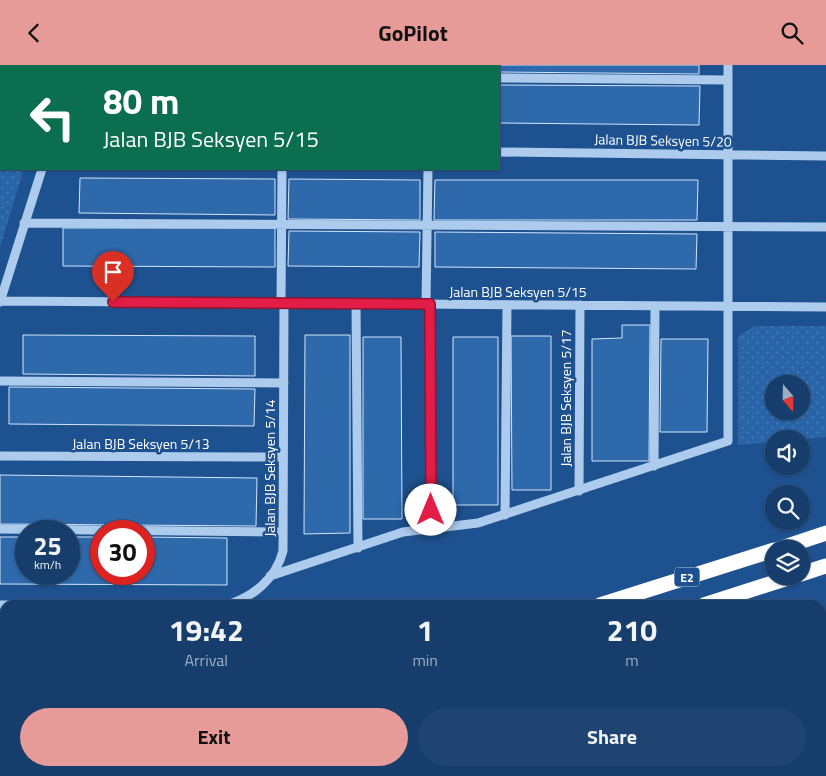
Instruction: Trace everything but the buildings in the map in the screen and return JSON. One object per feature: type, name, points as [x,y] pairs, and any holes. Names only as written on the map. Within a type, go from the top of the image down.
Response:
[{"type":"highway","points":[[805,540],[826,533]]},
{"type":"highway","name":"E2","points":[[616,600],[765,553]]},
{"type":"highway","points":[[810,571],[826,566]]},
{"type":"highway","name":"E2","points":[[720,600],[766,585]]},
{"type":"street","points":[[270,576],[403,532],[478,523],[728,441],[728,65]]},
{"type":"street","points":[[500,78],[728,80]]},
{"type":"street","name":"Jalan BJB Seksyen 5/20","points":[[500,152],[826,155]]},
{"type":"street","points":[[0,302],[42,170]]},
{"type":"street","name":"Jalan BJB Seksyen 5/14","points":[[243,600],[254,593],[270,576],[280,563],[283,551],[282,170]]},
{"type":"street","points":[[428,170],[431,529]]},
{"type":"street","points":[[24,223],[826,227]]},
{"type":"street","name":"Jalan BJB Seksyen 5/15","points":[[0,302],[826,307]]},
{"type":"street","points":[[356,304],[358,547]]},
{"type":"street","points":[[505,515],[506,305]]},
{"type":"street","name":"Jalan BJB Seksyen 5/17","points":[[579,491],[580,305]]},
{"type":"street","points":[[654,466],[655,306]]},
{"type":"street","points":[[0,381],[284,383]]},
{"type":"street","name":"Jalan BJB Seksyen 5/13","points":[[0,456],[283,457]]},
{"type":"street","points":[[0,529],[283,532]]},
{"type":"shaded area","points":[[0,170],[24,170],[0,247]]},
{"type":"shaded area","points":[[755,326],[826,326],[826,437],[810,438],[810,430],[765,430],[765,443],[738,445],[738,336]]},
{"type":"route","points":[[113,302],[430,304],[431,510]]}]
